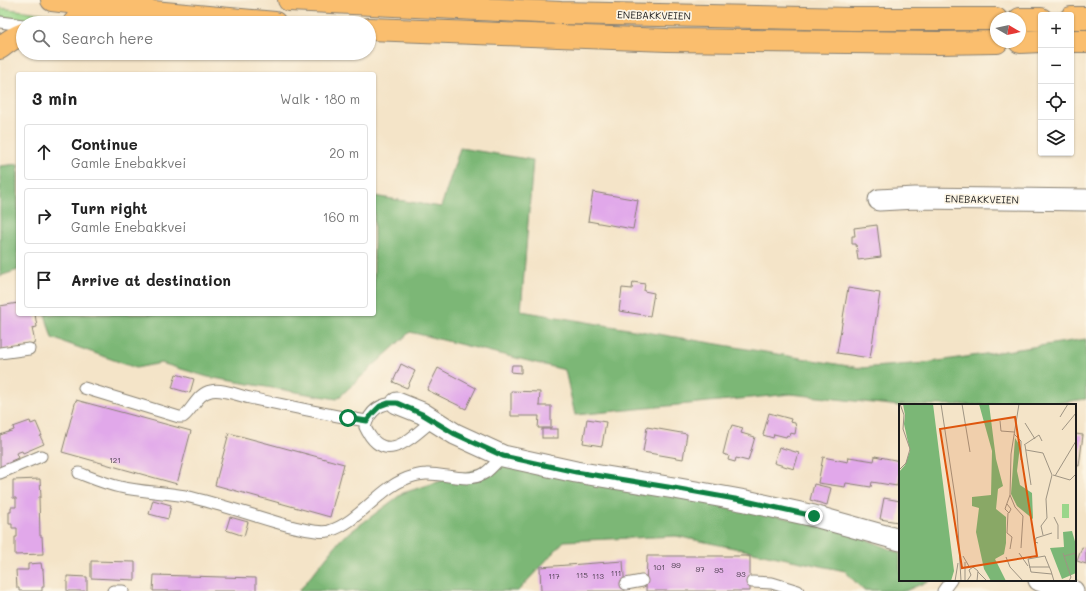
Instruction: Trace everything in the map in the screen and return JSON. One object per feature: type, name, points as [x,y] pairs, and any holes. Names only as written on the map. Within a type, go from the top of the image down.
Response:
[{"type":"highway","points":[[52,0],[197,16]]},
{"type":"highway","name":"ENEBAKKVEIEN","points":[[289,0],[561,13],[844,19],[990,19]]},
{"type":"highway","points":[[124,16],[153,12]]},
{"type":"highway","points":[[1074,18],[1086,18]]},
{"type":"highway","points":[[1026,19],[1038,19]]},
{"type":"highway","points":[[376,29],[667,40],[930,43],[990,42]]},
{"type":"highway","points":[[0,48],[16,37]]},
{"type":"highway","points":[[1026,42],[1038,41]]},
{"type":"highway","points":[[1074,41],[1086,41]]},
{"type":"street","name":"ENEBAKKVEIEN","points":[[879,200],[915,198],[1086,200]]},
{"type":"street","points":[[397,403],[422,414],[455,434],[503,456],[576,472],[746,501],[814,516],[899,540]]},
{"type":"street","points":[[1042,581],[1073,591]]},
{"type":"lane","points":[[0,22],[16,24]]},
{"type":"lane","points":[[0,353],[29,349]]},
{"type":"lane","points":[[84,388],[179,417],[183,417],[188,413],[198,399],[205,393],[212,390],[367,421]]},
{"type":"lane","points":[[397,403],[388,403],[380,406],[367,421],[365,427],[370,437],[377,444],[389,447],[399,445],[410,439],[433,420]]},
{"type":"lane","points":[[0,473],[41,456]]},
{"type":"lane","points":[[79,474],[119,487],[186,497],[289,526],[326,532],[348,522],[400,480],[425,474],[470,478],[486,472],[503,456]]},
{"type":"lane","points":[[626,584],[642,581]]},
{"type":"lane","points":[[943,591],[950,581]]},
{"type":"lane","points":[[752,582],[772,583],[798,591]]},
{"type":"lane","points":[[113,591],[123,591]]},
{"type":"green space","points":[[0,8],[58,16],[16,16],[16,19],[0,17]]},
{"type":"green space","points":[[460,148],[533,160],[521,311],[860,368],[925,363],[1086,339],[1086,399],[1051,404],[899,404],[899,406],[791,394],[575,415],[565,370],[410,332],[337,399],[208,377],[161,363],[136,368],[52,338],[46,316],[376,316],[376,196],[441,207]]},
{"type":"green space","points":[[16,164],[16,271],[0,276],[0,166]]},
{"type":"green space","points":[[504,461],[841,529],[899,553],[899,581],[929,581],[905,591],[863,590],[845,571],[676,536],[564,541],[518,591],[299,591],[341,539],[403,493]]},
{"type":"building","points":[[593,192],[638,200],[633,229],[588,221]]},
{"type":"building","points":[[877,225],[881,257],[858,260],[856,244],[852,244],[852,236],[855,236],[854,228]]},
{"type":"building","points":[[633,282],[645,284],[644,291],[654,293],[650,316],[619,311],[622,288],[632,289]]},
{"type":"building","points":[[848,288],[880,293],[870,358],[837,353]]},
{"type":"building","points":[[16,303],[16,316],[35,316],[37,327],[32,328],[35,343],[0,350],[0,306]]},
{"type":"building","points":[[401,364],[415,371],[407,388],[393,382]]},
{"type":"building","points":[[512,365],[521,365],[521,373],[511,372]]},
{"type":"building","points":[[438,368],[476,388],[466,409],[427,390]]},
{"type":"building","points":[[176,374],[194,379],[190,393],[172,388]]},
{"type":"building","points":[[511,391],[540,392],[539,406],[551,406],[551,428],[538,428],[539,416],[511,416]]},
{"type":"building","points":[[76,400],[191,431],[177,484],[62,452]]},
{"type":"building","points":[[769,413],[791,419],[790,422],[795,423],[795,434],[790,433],[789,436],[787,435],[786,437],[774,434],[773,438],[763,435]]},
{"type":"building","points":[[587,419],[606,422],[602,446],[583,443]]},
{"type":"building","points":[[30,421],[31,424],[36,422],[44,444],[23,453],[22,451],[16,453],[18,458],[11,461],[13,464],[1,468],[0,435],[14,430],[13,427]]},
{"type":"building","points":[[732,425],[743,428],[741,433],[755,437],[748,461],[736,458],[735,462],[728,460],[729,456],[723,454],[729,430]]},
{"type":"building","points":[[647,427],[687,434],[683,459],[643,452]]},
{"type":"building","points":[[542,429],[558,429],[558,438],[542,438]]},
{"type":"building","points":[[229,433],[344,464],[330,517],[215,485]]},
{"type":"building","points":[[1076,434],[1083,435],[1079,466],[1076,465]]},
{"type":"building","points":[[779,447],[799,453],[794,469],[774,463]]},
{"type":"building","points":[[875,456],[899,461],[897,486],[872,482],[871,487],[846,483],[845,487],[818,483],[823,457],[848,462],[849,457],[874,461]]},
{"type":"building","points":[[40,479],[40,536],[42,536],[43,554],[15,555],[15,537],[17,537],[17,528],[12,528],[12,524],[9,524],[9,512],[11,512],[11,507],[16,507],[16,498],[13,498],[13,480]]},
{"type":"building","points":[[814,484],[831,488],[827,505],[810,500]]},
{"type":"building","points":[[884,498],[899,501],[898,522],[880,519]]},
{"type":"building","points":[[153,500],[171,505],[168,519],[149,514]]},
{"type":"building","points":[[230,517],[248,522],[244,536],[226,530]]},
{"type":"building","points":[[1082,547],[1086,548],[1086,564],[1077,561]]},
{"type":"building","points":[[647,556],[750,556],[750,591],[646,591]]},
{"type":"building","points":[[91,561],[135,562],[135,580],[91,578]]},
{"type":"building","points":[[623,561],[625,591],[541,591],[540,567]]},
{"type":"building","points":[[41,563],[43,569],[44,587],[42,587],[42,591],[19,591],[19,588],[17,588],[16,570],[28,570],[28,564]]},
{"type":"building","points":[[154,575],[256,578],[256,591],[153,591]]},
{"type":"building","points":[[67,576],[87,577],[87,591],[67,591]]},
{"type":"route","points":[[348,418],[367,421],[380,406],[388,403],[397,403],[422,414],[455,434],[503,456],[576,472],[746,501],[814,516]]}]
